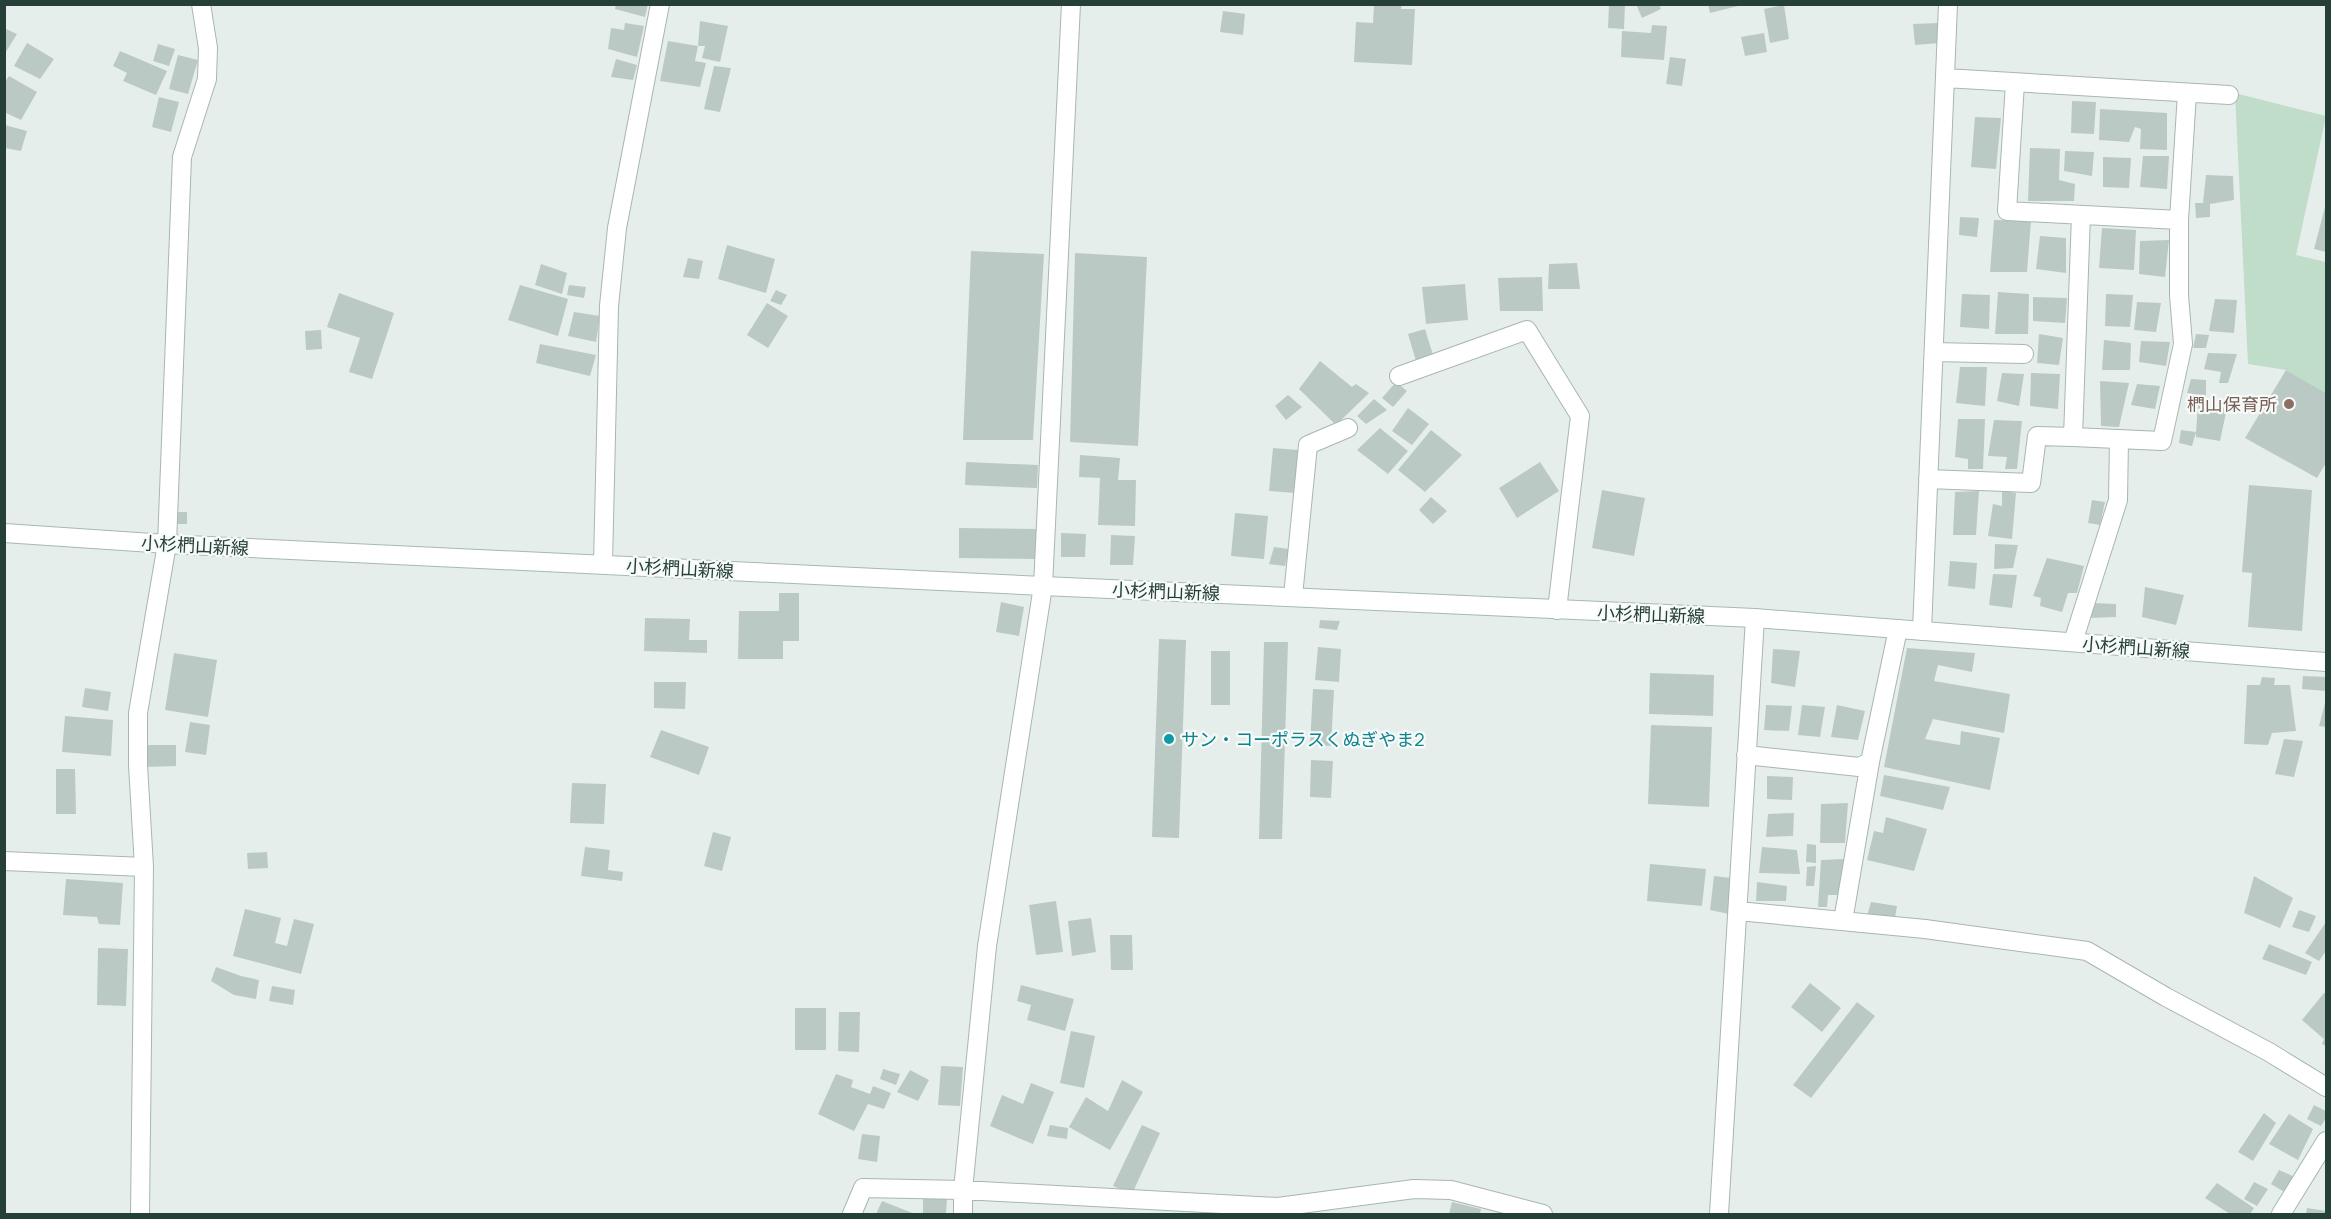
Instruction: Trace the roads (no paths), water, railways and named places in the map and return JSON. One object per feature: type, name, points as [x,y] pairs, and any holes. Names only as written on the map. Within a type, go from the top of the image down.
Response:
[{"type":"street","points":[[140,1215],[144,867],[138,765],[138,713],[167,544],[182,158],[207,79],[208,48],[201,4]]},
{"type":"street","points":[[603,564],[609,306],[616,237],[660,4]]},
{"type":"street","points":[[963,1215],[963,1190],[988,936],[1043,586],[1071,4]]},
{"type":"street","points":[[1922,631],[1948,4]]},
{"type":"street","points":[[1945,78],[2229,95]]},
{"type":"street","points":[[2015,83],[2007,211],[2179,220]]},
{"type":"street","points":[[1929,479],[2031,483],[2037,436],[2162,441],[2183,344],[2179,220],[2187,93]]},
{"type":"street","points":[[2073,437],[2081,215]]},
{"type":"street","points":[[1399,376],[1527,330],[1580,416],[1557,610]]},
{"type":"street","points":[[1934,352],[2024,354]]},
{"type":"street","points":[[1293,596],[1308,445],[1348,428]]},
{"type":"street","points":[[2073,642],[2118,500],[2119,439]]},
{"type":"street","name":"小杉椚山新線","points":[[4,533],[167,544],[1755,618],[2326,662]]},
{"type":"street","points":[[1719,1215],[1755,618]]},
{"type":"street","points":[[1843,921],[1870,762],[1898,629]]},
{"type":"street","points":[[1746,755],[1859,767],[1870,762]]},
{"type":"street","points":[[4,861],[144,867]]},
{"type":"street","points":[[1738,910],[1925,929],[2087,951],[2166,997],[2269,1052],[2326,1087]]},
{"type":"street","points":[[2281,1215],[2326,1141]]},
{"type":"street","points":[[852,1215],[863,1188],[963,1190],[1278,1207],[1414,1189],[1451,1190],[1543,1215]]},
{"type":"place","name":"椚山保育所","points":[[2289,404]]},
{"type":"place","name":"サン・コーポラスくぬぎやま2","points":[[1169,739]]}]
